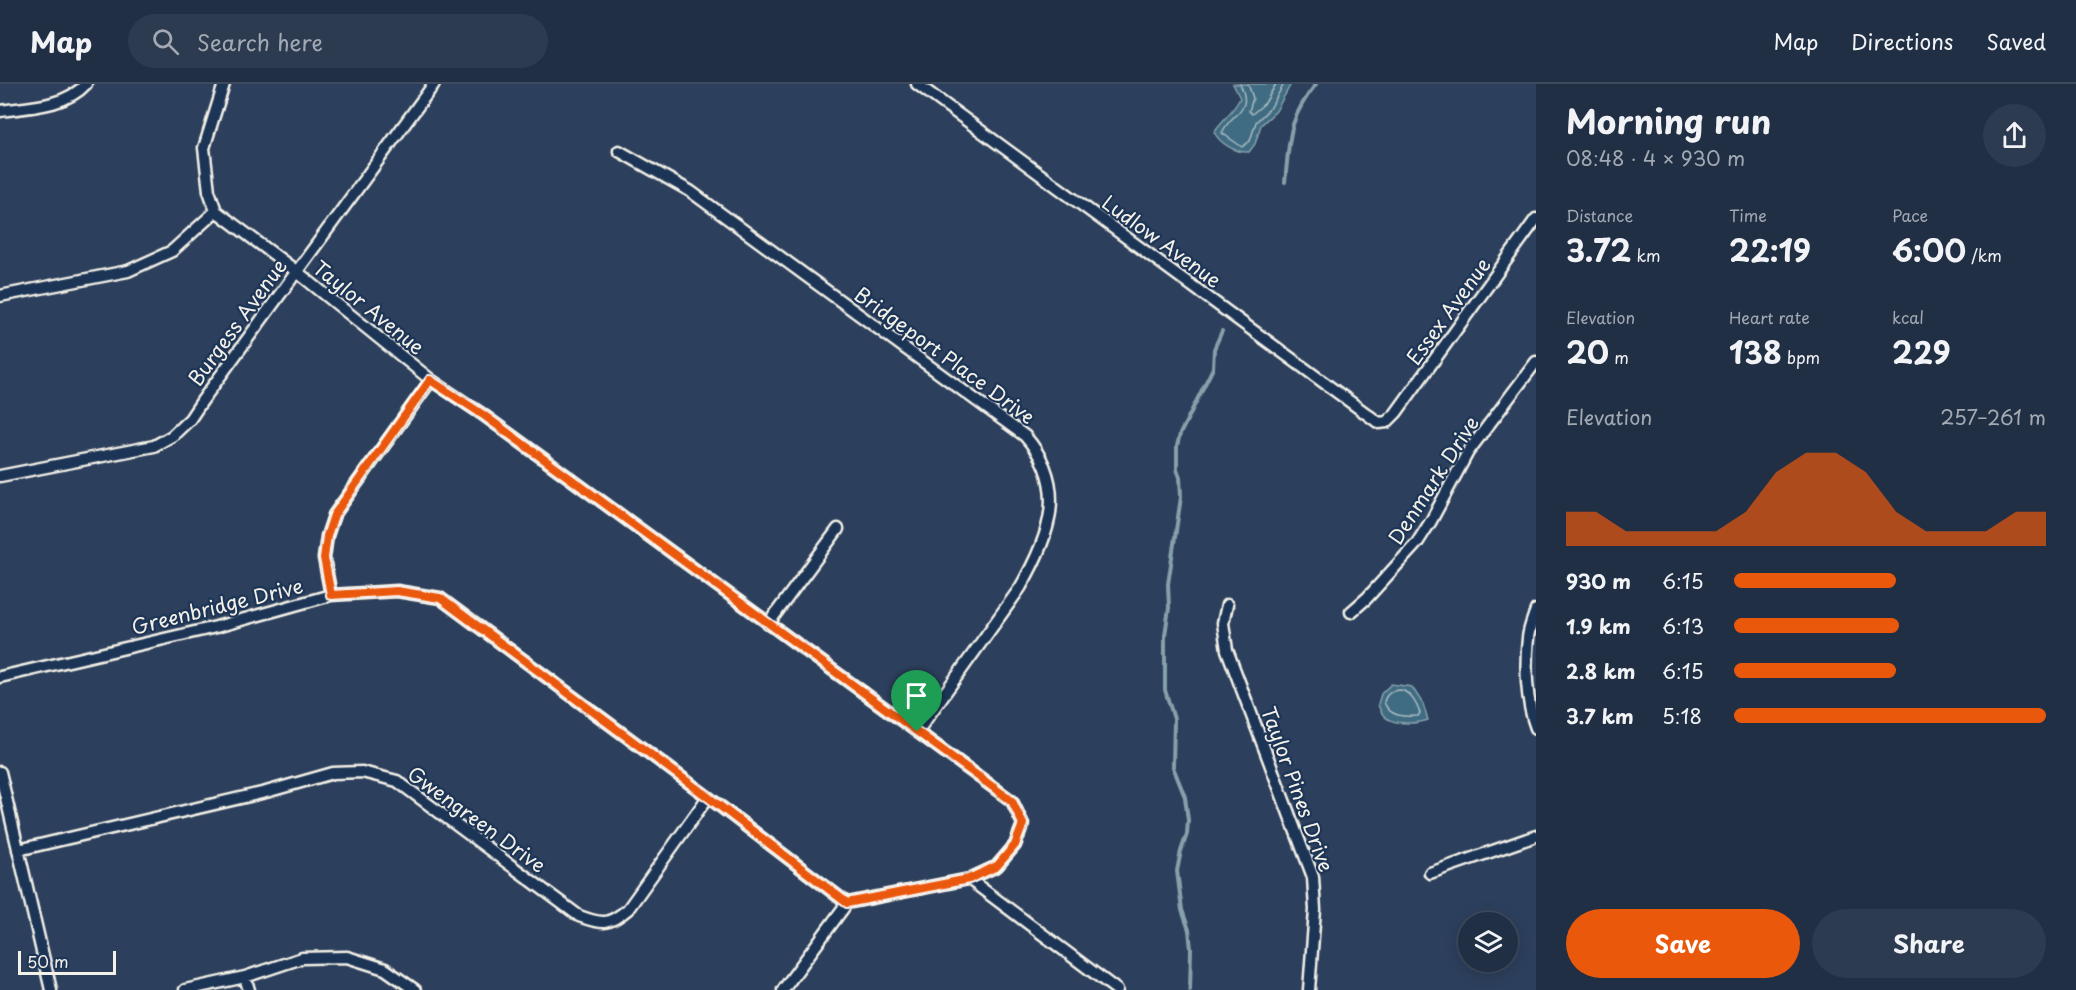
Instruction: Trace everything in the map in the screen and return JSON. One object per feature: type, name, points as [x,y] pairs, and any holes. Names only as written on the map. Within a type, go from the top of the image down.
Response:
[{"type":"street","points":[[0,111],[53,103],[78,93],[86,84]]},
{"type":"street","points":[[0,296],[128,271],[172,251],[216,211],[209,191],[204,148],[224,84]]},
{"type":"street","name":"Burgess Avenue","points":[[0,476],[154,446],[172,436],[190,419],[434,84]]},
{"type":"street","name":"Ludlow Avenue","points":[[917,84],[1379,423],[1387,422]]},
{"type":"street","name":"Bridgeport Place Drive","points":[[619,151],[700,198],[1025,436],[1044,461],[1052,494],[1051,511],[1041,548],[1033,567],[917,732]]},
{"type":"street","name":"Taylor Avenue","points":[[216,211],[296,271],[430,380],[482,414],[1012,801],[1023,824],[1015,845],[997,866],[969,879]]},
{"type":"street","name":"Essex Avenue","points":[[1387,422],[1396,413],[1536,219]]},
{"type":"street","name":"Denmark Drive","points":[[1351,612],[1367,598],[1417,543],[1468,452],[1536,362]]},
{"type":"street","points":[[331,595],[324,558],[327,536],[334,515],[430,380]]},
{"type":"street","points":[[768,624],[838,529]]},
{"type":"street","name":"Greenbridge Drive","points":[[0,677],[216,627],[331,595],[397,591],[440,598],[847,903]]},
{"type":"street","name":"Taylor Pines Drive","points":[[1227,605],[1223,623],[1227,650],[1313,877],[1315,910],[1309,990]]},
{"type":"street","points":[[1536,610],[1528,637],[1528,689],[1536,728]]},
{"type":"street","points":[[0,772],[51,990]]},
{"type":"street","name":"Gwengreen Drive","points":[[18,850],[266,792],[333,773],[362,772],[397,781],[579,916],[596,922],[612,922],[628,909],[708,797]]},
{"type":"street","points":[[1430,873],[1536,836]]},
{"type":"street","points":[[783,990],[847,903],[969,879],[1117,990]]},
{"type":"street","points":[[185,990],[245,977],[302,958],[347,957],[385,969],[415,990]]},
{"type":"street","points":[[245,977],[249,990]]},
{"type":"water","points":[[1233,84],[1291,84],[1276,111],[1261,125],[1255,144],[1249,152],[1229,147],[1214,132],[1240,98]]},
{"type":"water","points":[[1391,684],[1412,687],[1423,704],[1428,720],[1406,723],[1385,717],[1378,704],[1381,694]]},
{"type":"waterway","points":[[1285,182],[1291,130],[1300,109],[1316,84]]},
{"type":"waterway","points":[[1190,990],[1189,930],[1182,910],[1177,871],[1187,834],[1188,820],[1185,797],[1173,767],[1174,719],[1165,690],[1165,635],[1169,608],[1168,584],[1181,497],[1177,446],[1180,434],[1213,368],[1214,349],[1222,331]]},
{"type":"route","points":[[430,380],[482,414],[917,732],[1012,801],[1023,824],[1015,845],[997,866],[969,879],[847,903],[440,598],[397,591],[331,595],[324,558],[327,536],[334,515],[430,380]]}]
